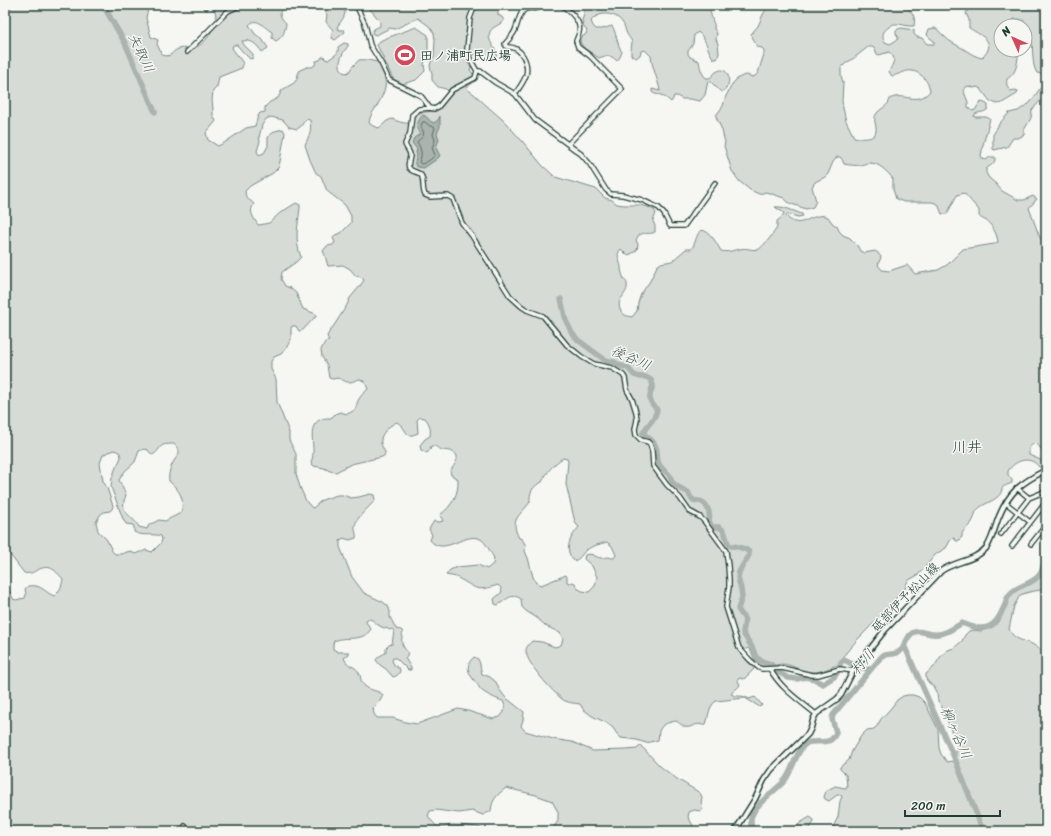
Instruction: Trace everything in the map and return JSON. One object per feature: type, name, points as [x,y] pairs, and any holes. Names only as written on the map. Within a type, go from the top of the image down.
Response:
[{"type":"main road","name":"砥部伊予松山線","points":[[816,714],[841,695],[853,671],[885,630],[942,571],[956,563],[974,557],[986,547],[1000,513],[1017,488],[1026,481],[1046,470]]},
{"type":"main road","points":[[735,831],[755,799],[764,780],[771,770],[808,734],[816,714]]},
{"type":"street","points":[[187,52],[228,11],[241,5]]},
{"type":"street","points":[[356,5],[365,24],[370,45],[382,63],[389,80],[421,96],[430,108]]},
{"type":"street","points":[[475,5],[470,18],[467,49],[469,57],[477,71],[480,71],[496,83],[515,94],[535,120],[586,159],[606,190],[611,194],[623,195],[642,200],[659,208],[670,226],[684,226],[715,183]]},
{"type":"street","points":[[515,94],[523,82],[526,74],[526,63],[521,53],[514,47],[507,47],[505,44],[515,33],[518,21],[524,10],[527,8],[538,9],[544,5]]},
{"type":"street","points":[[562,5],[576,19],[579,26],[580,31],[576,41],[578,47],[590,56],[622,89],[568,144]]},
{"type":"street","points":[[477,71],[475,78],[452,90],[438,107],[434,109],[430,108],[419,110],[412,115],[410,133],[404,144],[410,155],[408,165],[411,170],[418,172],[421,175],[425,195],[430,197],[448,196],[453,199],[462,223],[472,236],[506,292],[514,300],[527,310],[543,316],[566,345],[582,357],[598,366],[612,368],[623,375],[636,412],[636,435],[638,438],[650,444],[652,451],[652,462],[655,469],[689,511],[704,521],[726,551],[729,579],[726,607],[739,648],[758,668],[782,668],[806,674],[818,675],[840,669],[853,671]]},
{"type":"street","points":[[1017,488],[1029,498]]},
{"type":"street","points":[[1001,534],[1029,498],[1046,491]]},
{"type":"street","points":[[1012,546],[1046,502]]},
{"type":"street","points":[[1006,503],[1030,522]]},
{"type":"street","points":[[1040,509],[1046,514]]},
{"type":"street","points":[[1032,544],[1046,525]]},
{"type":"street","points":[[770,669],[785,688],[816,714]]},
{"type":"street","points":[[182,831],[185,826]]},
{"type":"shaded area","points":[[5,5],[147,5],[148,9],[146,18],[151,37],[158,40],[157,44],[162,55],[168,56],[180,48],[197,47],[202,44],[209,36],[215,21],[216,16],[213,5],[287,5],[280,11],[282,18],[286,23],[284,32],[276,41],[272,38],[272,32],[260,23],[255,22],[249,25],[268,48],[262,52],[251,42],[242,41],[253,54],[253,58],[250,59],[237,45],[233,45],[232,48],[243,63],[242,68],[219,77],[217,87],[213,91],[212,100],[213,116],[216,121],[206,133],[208,140],[218,146],[246,128],[255,126],[260,113],[265,112],[265,107],[270,102],[278,98],[282,90],[294,83],[300,70],[307,67],[312,67],[315,65],[316,61],[320,60],[324,56],[325,59],[328,60],[337,53],[338,47],[344,43],[348,44],[348,46],[340,61],[340,66],[343,72],[349,72],[359,60],[365,60],[378,62],[384,74],[385,88],[381,99],[369,120],[369,123],[373,126],[379,128],[387,121],[392,119],[412,123],[414,118],[420,113],[438,109],[445,101],[449,92],[446,89],[438,87],[432,80],[430,66],[434,56],[434,33],[429,26],[418,18],[395,29],[390,28],[376,35],[373,34],[372,32],[374,29],[380,26],[380,21],[367,5],[513,5],[505,6],[498,12],[498,15],[502,17],[504,21],[490,31],[490,42],[497,55],[495,58],[478,54],[466,59],[471,67],[470,70],[475,77],[474,82],[468,86],[467,89],[503,120],[542,165],[555,177],[596,189],[605,198],[612,200],[617,204],[640,205],[654,210],[656,213],[653,221],[655,232],[640,235],[636,240],[638,244],[637,250],[631,254],[627,255],[621,249],[618,253],[622,273],[627,283],[626,291],[620,300],[619,307],[623,313],[632,317],[637,311],[641,294],[650,281],[657,266],[661,263],[672,261],[686,249],[691,249],[701,230],[708,233],[721,251],[724,252],[742,249],[759,249],[774,232],[777,227],[777,221],[784,213],[775,207],[785,208],[802,214],[803,216],[798,217],[787,214],[786,216],[790,220],[798,223],[813,217],[828,217],[843,235],[850,238],[857,245],[860,251],[864,253],[875,251],[878,253],[881,257],[878,265],[882,270],[889,271],[907,265],[915,274],[938,270],[947,265],[963,249],[998,242],[997,236],[992,227],[988,222],[979,217],[979,210],[964,193],[957,195],[947,214],[942,214],[938,204],[932,202],[904,202],[896,199],[893,189],[893,179],[891,176],[883,168],[873,163],[861,165],[844,164],[840,157],[837,157],[828,174],[815,182],[812,187],[816,201],[813,207],[806,209],[789,203],[784,198],[766,192],[759,194],[750,190],[739,181],[732,171],[724,146],[725,142],[722,130],[716,117],[723,106],[726,96],[733,83],[742,76],[747,75],[752,77],[758,73],[764,50],[757,47],[751,34],[758,26],[767,9],[773,5],[905,5],[913,14],[914,26],[893,24],[883,33],[885,42],[890,44],[898,39],[896,30],[901,28],[914,30],[914,34],[917,37],[922,38],[927,44],[934,44],[934,41],[927,35],[929,29],[935,28],[951,42],[982,58],[989,48],[983,37],[969,28],[969,20],[966,13],[971,6],[970,5],[1016,5],[1020,8],[1030,8],[1038,5],[1046,5],[1046,73],[1037,73],[1034,67],[1033,18],[993,18],[993,58],[1018,58],[1015,70],[1007,79],[1007,87],[1010,91],[1018,91],[1017,94],[1002,103],[997,104],[990,101],[981,89],[977,87],[974,88],[968,86],[965,88],[964,92],[968,102],[968,107],[973,111],[981,102],[988,105],[988,109],[975,114],[974,116],[986,117],[990,119],[981,156],[986,160],[990,157],[995,157],[995,161],[986,169],[986,173],[1002,191],[1018,200],[1024,200],[1033,196],[1037,199],[1029,208],[1040,238],[1046,240],[1046,454],[1036,444],[1029,448],[1029,455],[1045,462],[1045,465],[1039,467],[1031,461],[1023,460],[1011,467],[1008,471],[1008,475],[1012,480],[1012,483],[1003,487],[996,498],[977,510],[971,524],[964,530],[962,537],[958,541],[954,538],[951,539],[946,548],[936,554],[918,575],[909,580],[904,590],[898,595],[893,603],[845,654],[841,664],[822,671],[814,672],[809,672],[785,664],[763,666],[757,663],[748,648],[744,650],[742,654],[754,669],[744,679],[738,679],[740,685],[731,694],[749,699],[755,697],[762,705],[760,707],[745,698],[716,701],[710,709],[706,724],[698,724],[687,727],[676,721],[669,723],[661,727],[658,740],[646,743],[621,738],[607,723],[592,716],[583,709],[580,704],[571,703],[564,700],[547,684],[530,663],[526,651],[527,648],[532,641],[542,642],[555,647],[561,645],[563,639],[560,633],[546,626],[526,611],[522,607],[521,599],[515,596],[506,599],[498,605],[495,604],[494,599],[502,592],[498,585],[481,589],[474,587],[457,577],[446,575],[450,570],[457,567],[478,565],[487,569],[493,564],[494,558],[484,541],[476,538],[470,538],[442,546],[436,545],[430,540],[432,535],[429,529],[434,521],[443,521],[440,515],[448,508],[456,495],[458,479],[451,475],[450,471],[456,461],[456,454],[452,451],[441,450],[433,446],[431,446],[427,453],[421,450],[420,445],[430,436],[430,427],[425,418],[420,417],[417,420],[418,433],[412,435],[408,434],[397,422],[390,426],[385,431],[381,439],[381,444],[385,452],[385,455],[382,457],[351,464],[336,472],[314,466],[311,463],[313,454],[312,434],[314,425],[317,421],[325,418],[331,418],[340,412],[347,414],[353,411],[362,395],[368,389],[365,382],[360,379],[348,382],[338,378],[329,378],[327,365],[322,357],[321,350],[325,342],[329,341],[327,336],[350,298],[364,280],[361,277],[356,276],[350,269],[343,265],[328,266],[327,264],[323,251],[327,246],[333,245],[335,242],[333,238],[335,235],[341,233],[351,223],[351,216],[345,205],[327,191],[321,176],[316,173],[310,160],[305,145],[310,131],[310,120],[306,119],[297,129],[289,127],[283,120],[271,117],[266,119],[262,125],[257,151],[259,155],[264,153],[268,146],[268,137],[275,131],[283,129],[285,133],[279,167],[273,173],[250,186],[245,191],[246,197],[254,204],[252,207],[252,212],[258,225],[269,223],[280,213],[296,203],[300,205],[297,239],[301,257],[282,272],[281,279],[285,286],[296,293],[303,309],[316,314],[316,317],[303,330],[299,331],[296,326],[292,326],[291,339],[287,347],[281,354],[274,357],[271,361],[271,369],[276,379],[277,402],[289,432],[289,440],[296,454],[296,474],[306,501],[313,508],[322,500],[337,495],[343,495],[351,498],[370,494],[374,495],[375,500],[360,516],[356,523],[356,538],[350,540],[343,538],[340,541],[340,547],[352,577],[364,593],[388,606],[390,617],[396,629],[403,632],[402,643],[407,651],[407,656],[405,658],[411,670],[408,670],[396,658],[393,658],[392,661],[395,666],[400,669],[398,674],[393,677],[376,660],[386,652],[386,648],[389,645],[392,644],[394,631],[392,629],[390,630],[381,627],[373,620],[367,619],[366,622],[371,629],[363,636],[334,641],[333,649],[338,652],[349,652],[349,654],[344,658],[358,670],[362,683],[368,688],[383,695],[380,701],[373,708],[374,714],[377,718],[393,718],[417,724],[458,709],[493,719],[500,717],[504,712],[505,706],[503,701],[481,690],[469,671],[469,664],[474,657],[478,659],[482,674],[490,677],[496,682],[505,697],[524,712],[521,726],[525,731],[553,739],[572,742],[593,751],[637,749],[641,746],[661,767],[700,793],[702,797],[701,803],[703,805],[701,811],[694,810],[689,812],[688,817],[695,829],[694,831],[551,831],[558,821],[558,812],[552,801],[536,795],[506,788],[492,803],[491,811],[483,815],[472,811],[459,813],[436,810],[430,811],[428,816],[434,824],[439,827],[451,825],[465,826],[485,829],[488,831],[5,831],[5,588],[11,593],[13,599],[16,600],[25,598],[25,589],[28,586],[39,587],[54,596],[58,592],[63,579],[52,568],[45,567],[31,573],[24,573],[5,548]],"holes":[[[868,47],[875,49],[879,55],[889,52],[892,55],[894,59],[889,72],[892,76],[907,71],[916,72],[923,76],[928,83],[930,91],[925,96],[920,98],[895,97],[890,99],[888,104],[876,115],[875,134],[870,137],[860,138],[854,137],[846,121],[842,101],[843,83],[841,68]],[[174,444],[179,453],[170,469],[169,481],[181,495],[181,513],[165,521],[159,520],[149,525],[147,529],[139,527],[125,510],[124,501],[126,495],[119,480],[125,471],[135,462],[139,451],[144,449],[148,450],[152,455],[156,453],[163,445]],[[114,450],[120,453],[121,457],[112,478],[111,487],[123,519],[126,524],[133,525],[134,532],[161,536],[161,543],[152,552],[146,550],[135,554],[130,551],[115,554],[107,540],[98,531],[96,522],[100,515],[104,512],[110,511],[113,506],[103,481],[100,463],[103,455]],[[563,458],[567,459],[568,461],[566,484],[574,518],[579,527],[572,536],[568,547],[570,556],[574,561],[586,550],[607,542],[612,546],[616,555],[614,558],[600,558],[590,554],[585,555],[584,559],[592,566],[597,577],[595,586],[589,592],[582,591],[577,588],[575,583],[567,582],[566,575],[541,585],[536,583],[525,551],[526,546],[516,532],[515,522],[530,502],[532,490],[536,485],[542,482],[551,468]]]},
{"type":"shaded area","points":[[322,5],[344,5],[344,15],[337,27],[339,30],[344,30],[345,32],[335,40],[332,38],[333,30],[326,22],[327,15]]},
{"type":"shaded area","points":[[580,5],[707,5],[710,10],[714,29],[717,33],[716,39],[719,53],[718,57],[717,59],[714,59],[703,38],[698,32],[694,35],[693,44],[688,51],[688,54],[690,57],[699,61],[700,68],[706,78],[710,78],[718,71],[725,71],[729,82],[728,86],[721,92],[708,81],[705,95],[700,101],[682,99],[674,96],[671,102],[661,95],[654,94],[652,89],[660,91],[651,56],[645,50],[641,51],[640,55],[636,58],[631,55],[632,42],[623,23],[615,16],[602,14],[591,21],[596,29],[612,26],[622,52],[617,61],[608,56],[599,58],[584,48],[580,42],[587,31],[583,26],[582,20],[584,8]]},
{"type":"shaded area","name":"田ノ浦町民広場","points":[[416,27],[428,35],[428,54],[424,64],[425,71],[416,80],[403,84],[393,79],[377,45],[384,39]]},
{"type":"shaded area","points":[[1041,87],[1046,88],[1046,98],[1041,100],[1032,110],[1031,118],[1024,130],[1024,135],[1018,138],[1013,138],[1007,147],[994,150],[993,135],[999,124],[1009,113],[1018,111],[1030,103]]},
{"type":"shaded area","points":[[1046,563],[1046,589],[1020,595],[1014,606],[1009,629],[1016,638],[1032,644],[1046,654],[1046,831],[831,831],[838,817],[842,797],[841,795],[837,795],[829,801],[824,797],[826,791],[835,786],[847,787],[846,775],[840,767],[849,760],[852,751],[861,736],[867,730],[874,729],[897,700],[903,696],[913,695],[919,697],[925,703],[938,729],[939,748],[941,754],[947,762],[953,761],[956,754],[956,747],[960,740],[952,733],[942,707],[938,701],[937,694],[933,686],[926,679],[926,674],[934,667],[941,656],[962,641],[969,631],[981,631],[993,627],[999,622],[1011,595],[1017,589],[1030,584],[1043,572]]},
{"type":"shaded area","points":[[810,817],[814,820],[814,822],[808,831],[792,831],[800,823]]},
{"type":"water","points":[[423,115],[434,123],[440,116],[440,127],[437,133],[439,139],[436,148],[440,156],[424,168],[417,167],[415,164],[417,149],[412,143],[414,138],[420,134],[417,129],[417,125]]},
{"type":"waterway","name":"矢取川","points":[[103,5],[125,43],[155,112]]},
{"type":"waterway","name":"後谷川","points":[[561,299],[566,321],[572,333],[578,340],[605,360],[628,368],[634,375],[646,377],[651,380],[653,385],[650,400],[657,410],[643,433],[655,445],[660,466],[669,474],[673,483],[688,492],[691,498],[695,501],[705,504],[712,527],[719,527],[724,531],[729,545],[742,548],[749,552],[749,555],[739,572],[738,578],[742,597],[738,609],[745,620],[743,633],[752,647],[756,657],[761,661],[771,664],[777,671],[788,678],[797,679],[805,677],[815,679],[823,684],[834,677],[841,662],[844,660],[860,668],[870,669]]},
{"type":"waterway","name":"村川","points":[[754,831],[751,824],[752,816],[760,803],[785,780],[803,746],[811,742],[828,741],[834,737],[836,732],[832,719],[833,715],[882,656],[895,654],[900,651],[909,636],[915,632],[919,631],[931,634],[941,634],[962,623],[980,628],[989,627],[999,618],[1010,594],[1017,588],[1037,578],[1040,574],[1043,567],[1046,547]]},
{"type":"waterway","name":"柳ヶ谷川","points":[[904,645],[957,764],[983,831]]},
{"type":"place","name":"田ノ浦町民広場","points":[[405,55]]},
{"type":"district","name":"川井","points":[[967,447]]}]
